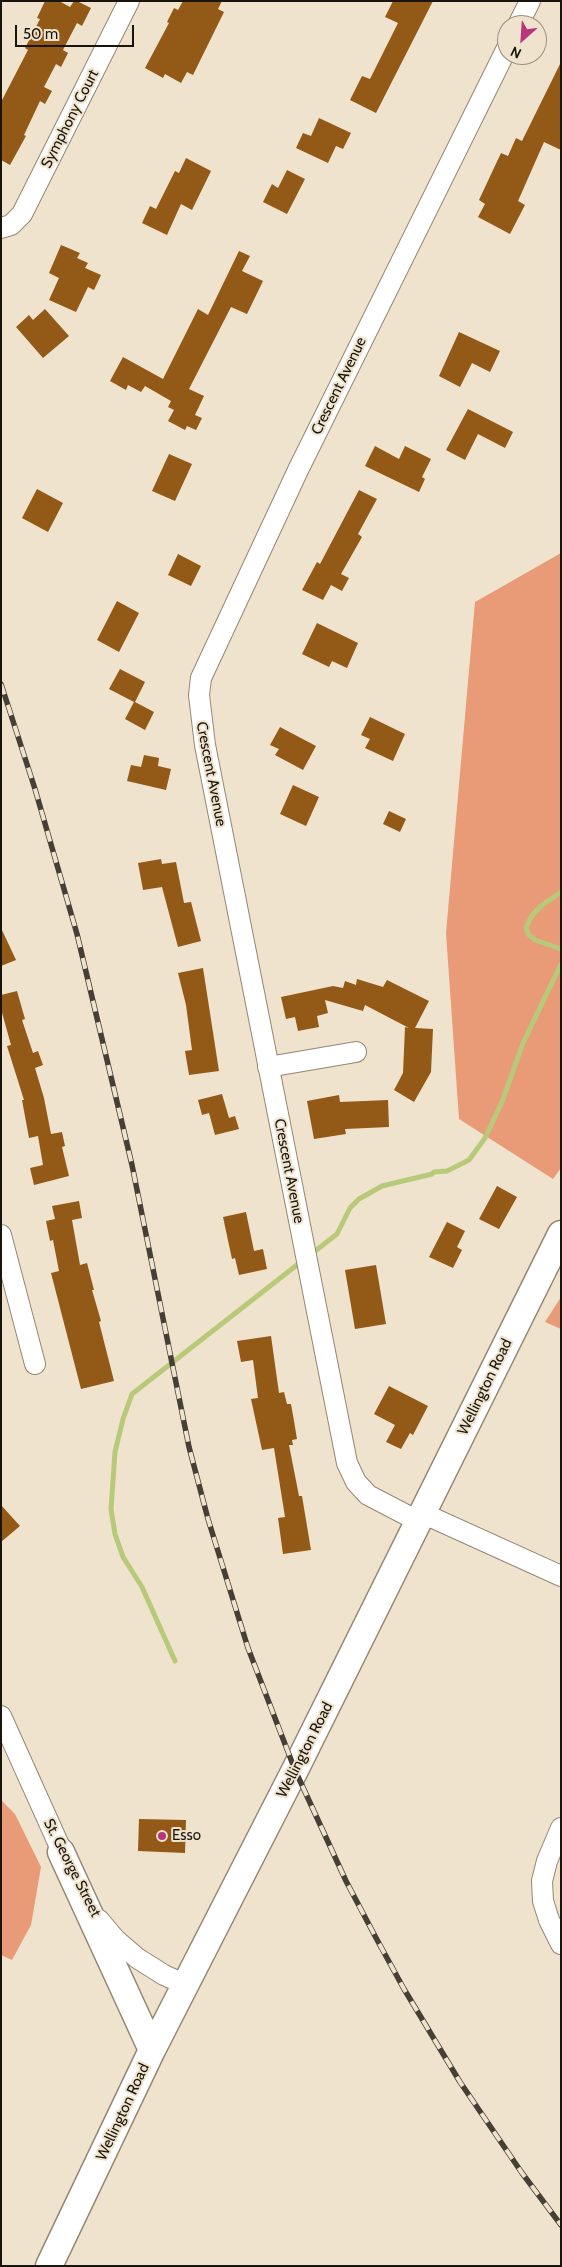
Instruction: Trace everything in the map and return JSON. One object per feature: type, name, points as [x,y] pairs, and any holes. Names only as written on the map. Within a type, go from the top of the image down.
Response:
[{"type":"main road","name":"Wellington Road","points":[[49,2266],[152,2050],[561,1234]]},
{"type":"main road","points":[[61,1852],[152,2050]]},
{"type":"street","name":"Symphony Court","points":[[1,228],[11,225],[22,214],[129,1]]},
{"type":"street","points":[[523,15],[530,1]]},
{"type":"street","name":"Crescent Avenue","points":[[499,65],[299,468],[201,678],[198,695],[205,745],[347,1463],[356,1482],[368,1495],[561,1576]]},
{"type":"street","points":[[268,1067],[356,1052]]},
{"type":"street","points":[[1,1235],[4,1256],[35,1364]]},
{"type":"street","name":"St. George Street","points":[[1,1716],[61,1852],[94,1913],[115,1939],[137,1958],[164,1975],[186,1985]]},
{"type":"street","points":[[561,1828],[547,1862],[542,1881],[543,1901],[549,1920],[561,1944]]},
{"type":"shaded area","points":[[561,553],[561,1168],[553,1179],[459,1119],[446,933],[475,602]]},
{"type":"shaded area","points":[[561,1297],[561,1329],[545,1322]]},
{"type":"shaded area","points":[[1,1800],[15,1814],[41,1867],[31,1925],[12,1960],[1,1955]]},
{"type":"building","points":[[45,1],[59,1],[70,7],[74,1],[77,1],[91,8],[82,26],[77,23],[63,50],[68,53],[61,67],[56,64],[44,87],[52,91],[45,104],[40,101],[24,135],[26,136],[10,165],[1,160],[1,102],[28,50],[25,48],[40,19],[37,18]]},
{"type":"building","points":[[183,1],[222,1],[218,9],[224,12],[193,75],[187,72],[181,83],[165,74],[163,78],[145,68],[169,23],[167,22],[174,8],[178,10]]},
{"type":"building","points":[[393,1],[433,1],[376,113],[350,100],[362,76],[370,79],[398,23],[385,17]]},
{"type":"building","points":[[561,62],[561,150],[544,142],[518,201],[525,205],[510,234],[478,217],[485,204],[479,200],[501,153],[508,156],[516,138],[522,141]]},
{"type":"building","points":[[319,118],[351,133],[343,149],[336,146],[328,163],[296,148],[303,133],[311,136]]},
{"type":"building","points":[[186,158],[211,171],[192,210],[181,204],[167,235],[142,223],[150,206],[156,209],[175,171],[179,173]]},
{"type":"building","points":[[287,170],[305,179],[287,214],[263,202],[272,184],[278,188]]},
{"type":"building","points":[[61,245],[80,253],[77,258],[88,263],[85,268],[101,275],[94,290],[88,287],[76,312],[49,300],[59,278],[49,273]]},
{"type":"building","points":[[239,251],[250,256],[242,271],[263,281],[247,314],[231,307],[189,389],[204,396],[195,415],[202,418],[196,430],[187,426],[185,430],[168,421],[174,410],[168,407],[171,401],[145,386],[141,392],[128,385],[126,390],[110,381],[123,357],[163,379],[198,309],[208,315]]},
{"type":"building","points":[[45,309],[69,336],[43,358],[16,327],[29,315],[33,320]]},
{"type":"building","points":[[459,332],[500,351],[490,372],[472,363],[460,387],[439,376]]},
{"type":"building","points":[[468,409],[513,432],[505,448],[478,434],[465,460],[446,450]]},
{"type":"building","points":[[375,446],[399,459],[405,446],[431,459],[422,477],[425,479],[419,492],[365,466]]},
{"type":"building","points":[[169,454],[192,464],[175,501],[152,491]]},
{"type":"building","points":[[37,489],[63,503],[48,532],[22,518]]},
{"type":"building","points":[[359,490],[377,499],[358,534],[362,537],[341,574],[349,578],[342,591],[331,585],[323,600],[302,590],[317,562],[320,564]]},
{"type":"building","points":[[178,554],[201,566],[191,586],[168,575]]},
{"type":"building","points":[[117,601],[139,613],[119,652],[97,640]]},
{"type":"building","points":[[317,623],[358,643],[347,668],[332,661],[329,667],[302,654]]},
{"type":"building","points":[[120,669],[145,682],[135,702],[154,712],[145,730],[125,719],[134,702],[109,689]]},
{"type":"building","points":[[370,717],[405,734],[393,761],[365,748],[370,739],[361,735]]},
{"type":"building","points":[[280,727],[316,746],[303,770],[275,755],[279,749],[270,745]]},
{"type":"building","points":[[144,755],[159,758],[158,766],[171,769],[166,790],[127,781],[131,765],[141,767]]},
{"type":"building","points":[[293,785],[319,797],[306,826],[280,814]]},
{"type":"building","points":[[389,811],[406,819],[400,832],[383,824]]},
{"type":"building","points":[[161,859],[162,864],[176,862],[184,903],[191,902],[201,941],[178,947],[162,887],[143,890],[138,863]]},
{"type":"building","points":[[1,928],[16,960],[1,966]]},
{"type":"building","points":[[203,968],[219,1071],[189,1075],[185,1051],[192,1050],[186,1005],[178,973]]},
{"type":"building","points":[[357,979],[383,987],[387,980],[429,1001],[415,1028],[433,1029],[431,1072],[414,1102],[394,1090],[403,1073],[405,1027],[409,1028],[365,1005],[363,1011],[325,1000],[328,1013],[317,1016],[319,1027],[298,1031],[295,1017],[286,1019],[281,997],[333,986],[343,988],[345,981],[356,985]]},
{"type":"building","points":[[17,991],[25,1019],[22,1020],[33,1053],[38,1051],[43,1065],[35,1068],[44,1098],[51,1134],[62,1132],[65,1146],[62,1147],[69,1176],[34,1185],[30,1168],[43,1165],[38,1136],[29,1138],[22,1100],[24,1100],[7,1046],[11,1045],[1,1009],[1,995]]},
{"type":"building","points":[[222,1094],[229,1118],[235,1116],[239,1129],[215,1135],[209,1113],[202,1115],[198,1100]]},
{"type":"building","points":[[339,1095],[340,1102],[388,1100],[389,1127],[345,1129],[346,1134],[314,1139],[307,1101]]},
{"type":"building","points":[[497,1186],[517,1197],[499,1229],[479,1219]]},
{"type":"building","points":[[79,1201],[82,1218],[72,1220],[80,1265],[87,1263],[114,1381],[81,1389],[51,1273],[59,1271],[53,1240],[50,1241],[46,1221],[55,1219],[52,1206]]},
{"type":"building","points":[[246,1212],[254,1251],[263,1249],[267,1269],[239,1275],[235,1258],[232,1259],[223,1217]]},
{"type":"building","points":[[447,1222],[465,1231],[457,1247],[462,1250],[453,1268],[429,1257]]},
{"type":"building","points":[[376,1265],[386,1324],[355,1329],[345,1270]]},
{"type":"building","points":[[271,1336],[279,1393],[284,1392],[287,1404],[291,1404],[297,1439],[292,1440],[293,1445],[289,1445],[299,1496],[302,1496],[311,1550],[283,1554],[278,1518],[285,1517],[274,1448],[262,1450],[251,1399],[258,1398],[253,1360],[241,1362],[237,1341]]},
{"type":"building","points":[[389,1386],[428,1406],[413,1435],[410,1433],[401,1449],[386,1442],[395,1425],[374,1414]]},
{"type":"building","points":[[1,1505],[20,1526],[1,1542]]},
{"type":"building","name":"Esso","points":[[139,1819],[186,1820],[185,1853],[138,1851]]},
{"type":"waterway","points":[[561,892],[541,906],[531,917],[526,928],[528,934],[535,940],[561,949]]},
{"type":"waterway","points":[[310,1255],[337,1234],[350,1208],[359,1199],[382,1186],[434,1172],[447,1171],[469,1160],[485,1138],[502,1102],[523,1043],[561,964]]},
{"type":"waterway","points":[[175,1661],[142,1587],[123,1557],[115,1534],[111,1509],[115,1452],[123,1419],[132,1394],[302,1261]]},
{"type":"railway","points":[[1,684],[35,789],[77,934],[132,1165],[189,1447],[208,1519],[248,1648],[295,1770],[346,1881],[375,1936],[404,1989],[460,2082],[522,2173],[561,2225]]},
{"type":"place","name":"Esso","points":[[162,1836]]}]
